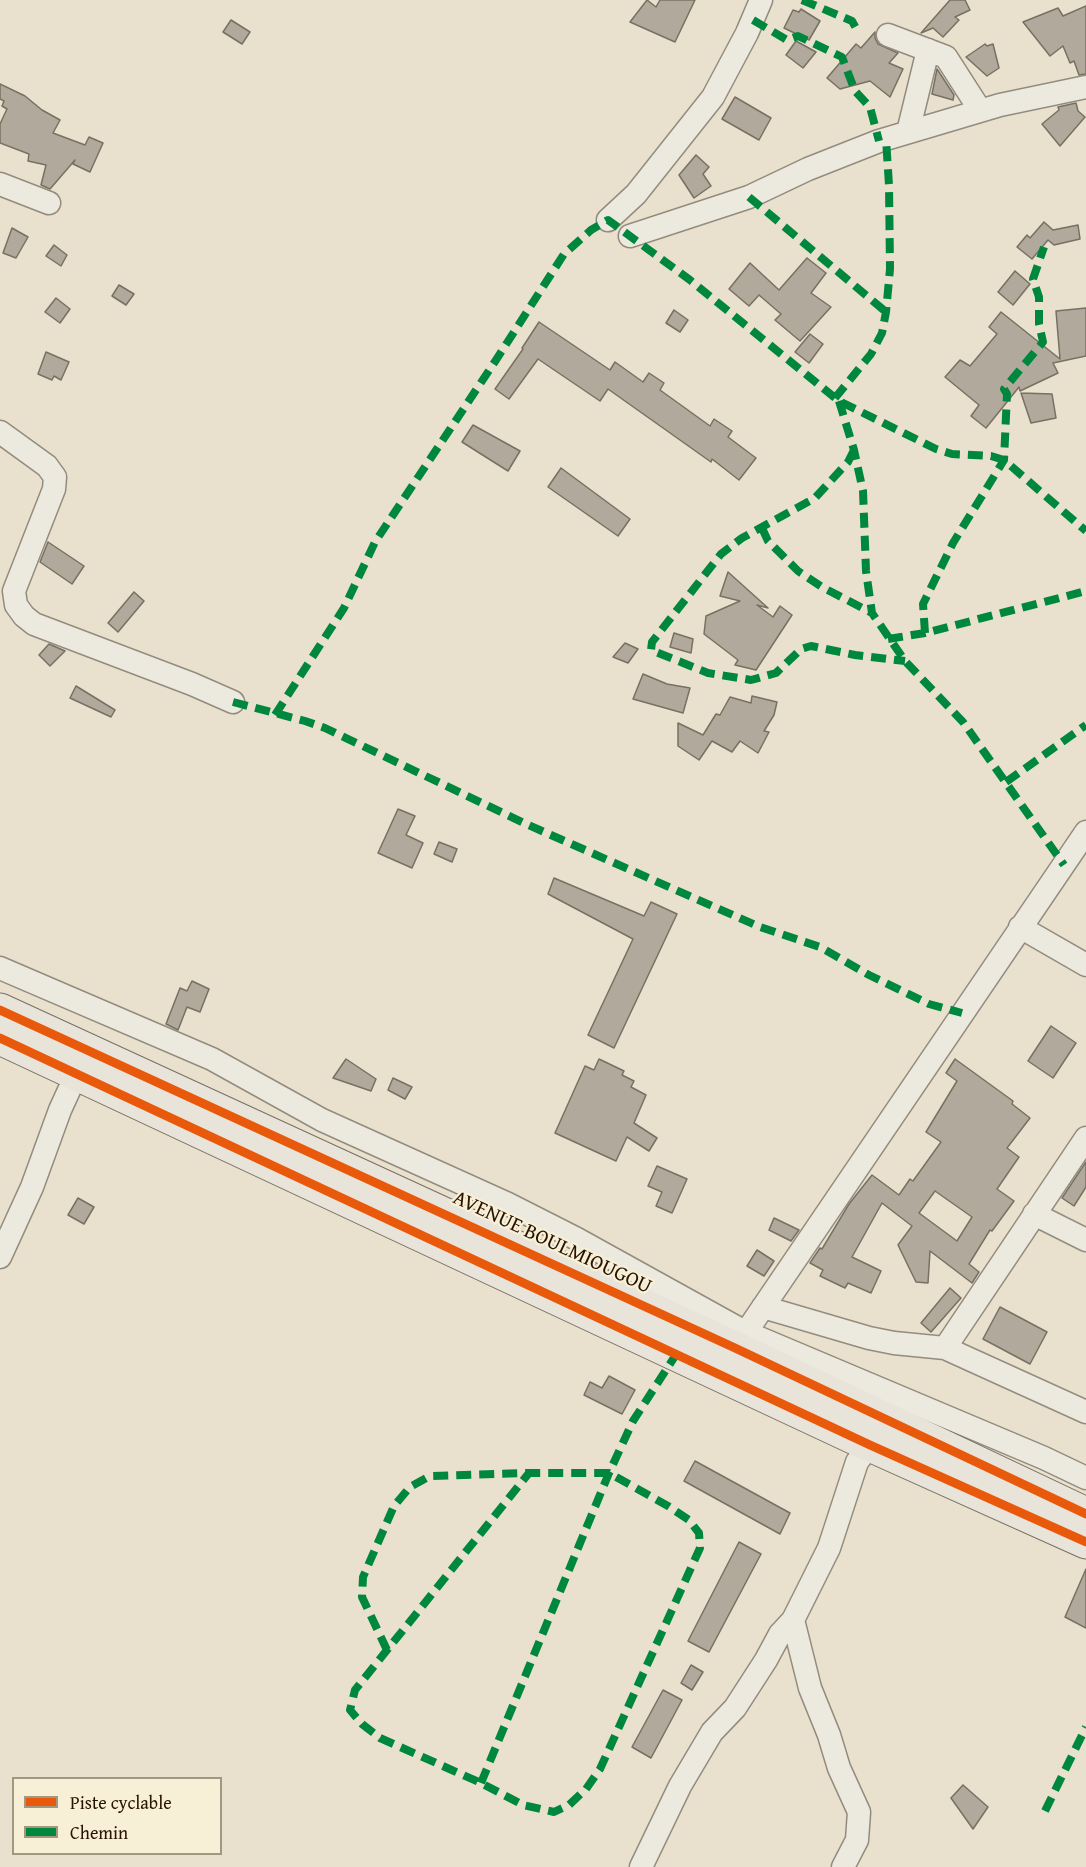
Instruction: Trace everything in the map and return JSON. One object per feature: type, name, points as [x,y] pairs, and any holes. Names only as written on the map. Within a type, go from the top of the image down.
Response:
[{"type":"highway","name":"AVENUE BOULMIOUGOU","points":[[0,1010],[82,1062],[870,1445],[1086,1542]]},
{"type":"highway","name":"AVENUE BOULMIOUGOU","points":[[6,1048],[142,1073],[740,1340],[1086,1514]]},
{"type":"street","points":[[608,220],[636,194],[713,97],[747,33],[761,0]]},
{"type":"street","points":[[888,35],[946,57],[981,110]]},
{"type":"street","points":[[908,132],[928,50]]},
{"type":"street","points":[[630,236],[739,201],[808,169],[875,142],[981,110],[1084,93]]},
{"type":"street","points":[[0,184],[49,203]]},
{"type":"street","points":[[0,432],[47,466],[55,477],[54,489],[14,591],[16,606],[24,616],[34,624],[233,702]]},
{"type":"street","points":[[740,1340],[1086,832]]},
{"type":"street","points":[[1020,927],[1086,965]]},
{"type":"street","points":[[0,968],[212,1059],[322,1120],[508,1204],[577,1239],[740,1340],[1044,1458],[1086,1478]]},
{"type":"street","points":[[0,1257],[32,1187],[60,1110],[82,1062]]},
{"type":"street","points":[[945,1348],[1086,1138]]},
{"type":"street","points":[[1035,1214],[1086,1240]]},
{"type":"street","points":[[763,1307],[869,1338],[945,1348],[1086,1412]]},
{"type":"street","points":[[641,1867],[680,1786],[712,1732],[735,1708],[780,1634],[793,1620],[829,1548],[857,1462],[870,1445]]},
{"type":"street","points":[[793,1620],[810,1688],[829,1735],[839,1768],[859,1812],[857,1840],[843,1867]]},
{"type":"building","points":[[647,0],[656,7],[660,0],[695,0],[675,42],[630,22]]},
{"type":"building","points":[[950,0],[965,0],[970,10],[955,17],[959,20],[943,37],[933,28],[921,33]]},
{"type":"building","points":[[1086,6],[1086,74],[1079,75],[1074,61],[1070,63],[1063,46],[1050,56],[1023,22],[1058,8],[1063,16]]},
{"type":"building","points":[[801,9],[820,21],[809,40],[784,28],[793,10],[799,12]]},
{"type":"building","points":[[231,20],[250,32],[242,44],[223,32]]},
{"type":"building","points":[[875,32],[878,44],[898,53],[889,63],[903,69],[890,97],[870,81],[840,89],[827,78],[856,44],[861,48]]},
{"type":"building","points":[[796,41],[816,52],[803,68],[786,55]]},
{"type":"building","points":[[985,44],[987,46],[993,44],[999,68],[987,76],[966,57]]},
{"type":"building","points":[[937,69],[954,95],[953,100],[932,94]]},
{"type":"building","points":[[0,84],[25,96],[42,110],[60,120],[53,133],[85,145],[89,137],[103,143],[90,172],[73,164],[75,160],[50,189],[41,185],[46,165],[28,161],[29,154],[0,143],[0,124],[7,109],[2,106],[4,101],[0,99]]},
{"type":"building","points":[[735,97],[771,118],[759,140],[722,119]]},
{"type":"building","points":[[1076,103],[1078,111],[1085,117],[1060,146],[1042,124],[1059,110],[1058,107]]},
{"type":"building","points":[[696,155],[709,167],[703,174],[711,186],[694,198],[679,175]]},
{"type":"building","points":[[1044,222],[1053,230],[1078,225],[1080,239],[1054,245],[1048,240],[1032,259],[1017,247],[1027,235],[1030,238]]},
{"type":"building","points":[[12,228],[28,237],[16,258],[3,253]]},
{"type":"building","points":[[54,245],[67,255],[61,266],[46,256]]},
{"type":"building","points":[[807,258],[826,273],[811,293],[831,307],[800,341],[775,320],[781,314],[759,295],[749,306],[729,289],[750,263],[779,290]]},
{"type":"building","points":[[1015,271],[1030,284],[1013,305],[998,292]]},
{"type":"building","points":[[119,285],[134,294],[126,305],[112,296]]},
{"type":"building","points":[[56,298],[70,309],[60,323],[45,312]]},
{"type":"building","points":[[1086,308],[1086,356],[1053,363],[1058,373],[1020,391],[1019,387],[986,428],[971,416],[979,405],[945,377],[960,360],[970,366],[997,334],[989,327],[1001,312],[1060,359],[1056,311]]},
{"type":"building","points":[[674,310],[688,320],[680,332],[666,323]]},
{"type":"building","points":[[539,322],[610,370],[615,362],[643,382],[649,373],[664,383],[660,390],[710,426],[714,419],[732,431],[728,437],[756,458],[739,480],[712,459],[711,462],[608,389],[600,401],[538,359],[509,399],[495,389]]},
{"type":"building","points":[[810,334],[823,344],[809,363],[795,352]]},
{"type":"building","points":[[46,352],[69,362],[61,380],[54,376],[52,380],[38,374]]},
{"type":"building","points":[[1021,393],[1052,394],[1056,418],[1031,423]]},
{"type":"building","points":[[473,425],[520,451],[508,471],[462,442]]},
{"type":"building","points":[[561,468],[630,519],[618,536],[548,487]]},
{"type":"building","points":[[48,542],[84,566],[72,584],[40,562]]},
{"type":"building","points":[[728,572],[768,608],[757,605],[773,617],[780,606],[792,615],[756,670],[735,665],[738,660],[704,634],[706,616],[740,601],[720,596]]},
{"type":"building","points":[[134,592],[144,601],[118,632],[108,623]]},
{"type":"building","points":[[674,633],[693,639],[691,653],[670,647]]},
{"type":"building","points":[[625,643],[638,649],[628,663],[613,657]]},
{"type":"building","points":[[49,644],[65,651],[50,666],[39,655]]},
{"type":"building","points":[[643,674],[667,684],[690,688],[683,713],[633,699]]},
{"type":"building","points":[[76,686],[115,710],[111,717],[70,698]]},
{"type":"building","points":[[752,696],[777,702],[774,715],[764,731],[769,732],[758,753],[740,741],[732,752],[712,741],[699,760],[678,746],[678,723],[703,735],[716,714],[720,715],[730,697],[751,703]]},
{"type":"building","points":[[398,809],[415,816],[406,835],[423,843],[412,868],[378,853]]},
{"type":"building","points":[[439,842],[457,849],[452,862],[434,854]]},
{"type":"building","points":[[554,878],[644,916],[651,902],[677,914],[614,1048],[588,1035],[633,939],[548,894]]},
{"type":"building","points":[[192,981],[209,989],[200,1012],[187,1007],[178,1030],[166,1024],[180,988],[187,991]]},
{"type":"building","points":[[1051,1026],[1076,1043],[1053,1078],[1028,1061]]},
{"type":"building","points":[[346,1059],[376,1079],[371,1091],[333,1078]]},
{"type":"building","points":[[599,1059],[624,1071],[622,1075],[634,1081],[631,1087],[646,1095],[634,1123],[657,1138],[649,1151],[627,1137],[616,1161],[555,1133],[585,1066],[594,1070]]},
{"type":"building","points":[[955,1059],[1013,1101],[1012,1104],[1030,1118],[1007,1148],[1019,1157],[997,1189],[1014,1201],[992,1231],[990,1230],[969,1264],[979,1272],[972,1283],[930,1251],[928,1283],[916,1282],[898,1245],[912,1226],[882,1203],[852,1257],[881,1271],[871,1293],[848,1283],[845,1288],[820,1276],[823,1270],[810,1263],[820,1248],[822,1249],[849,1204],[872,1175],[899,1195],[910,1179],[913,1181],[941,1142],[926,1132],[957,1081],[946,1073]],"holes":[[[935,1191],[972,1217],[957,1241],[919,1213]]]},
{"type":"building","points":[[393,1078],[412,1087],[405,1099],[388,1090]]},
{"type":"building","points":[[1086,1162],[1086,1187],[1074,1206],[1062,1198]]},
{"type":"building","points":[[657,1166],[687,1179],[672,1213],[656,1206],[662,1192],[648,1186]]},
{"type":"building","points":[[78,1198],[94,1207],[84,1224],[68,1215]]},
{"type":"building","points":[[774,1218],[799,1230],[791,1241],[769,1230]]},
{"type":"building","points":[[757,1250],[774,1261],[764,1276],[747,1266]]},
{"type":"building","points":[[950,1288],[961,1298],[931,1332],[921,1323]]},
{"type":"building","points":[[1000,1307],[1047,1332],[1030,1364],[983,1339]]},
{"type":"building","points":[[609,1376],[635,1390],[622,1414],[584,1395],[590,1382],[602,1388]]},
{"type":"building","points":[[695,1461],[790,1513],[780,1534],[684,1481]]},
{"type":"building","points":[[739,1542],[761,1554],[709,1652],[688,1641]]},
{"type":"building","points":[[1086,1569],[1086,1628],[1065,1617]]},
{"type":"building","points":[[691,1665],[703,1672],[692,1690],[681,1683]]},
{"type":"building","points":[[663,1690],[682,1700],[651,1758],[632,1747]]},
{"type":"building","points":[[963,1785],[988,1807],[973,1829],[951,1798]]},
{"type":"marked path","points":[[802,0],[852,21],[857,30]]},
{"type":"marked path","points":[[753,20],[787,40],[798,36],[842,57],[855,91],[870,107],[879,141]]},
{"type":"marked path","points":[[835,398],[871,354],[882,333],[890,269],[886,139]]},
{"type":"marked path","points":[[749,197],[886,312]]},
{"type":"marked path","points":[[275,715],[344,608],[375,542],[564,254],[591,230],[608,220],[690,280],[839,401],[936,449],[952,454],[991,456],[1004,460],[1086,531]]},
{"type":"marked path","points":[[925,633],[923,604],[953,543],[1004,460],[1007,394],[1004,389],[1043,342],[1039,324],[1039,297],[1033,279],[1044,247]]},
{"type":"marked path","points":[[839,401],[854,450],[863,491],[866,571],[872,613],[905,661],[963,722],[1064,865]]},
{"type":"marked path","points":[[854,450],[848,462],[815,498],[742,538],[721,554],[652,642],[651,650],[708,673],[751,680],[776,673],[801,649],[811,646],[855,655],[905,661]]},
{"type":"marked path","points":[[762,528],[768,541],[798,571],[822,587],[872,613]]},
{"type":"marked path","points":[[888,639],[925,633],[1086,591]]},
{"type":"marked path","points":[[233,702],[325,728],[526,824],[760,927],[820,947],[869,975],[929,1004],[962,1013]]},
{"type":"marked path","points":[[1006,782],[1086,725]]},
{"type":"marked path","points":[[481,1783],[609,1473],[633,1421],[677,1353]]},
{"type":"marked path","points":[[387,1650],[362,1597],[363,1577],[394,1506],[410,1487],[430,1476],[529,1473],[609,1473],[689,1520],[699,1533],[700,1548],[600,1769],[586,1789],[569,1805],[554,1812],[523,1805],[481,1783],[380,1738],[362,1724],[350,1710],[355,1690],[529,1473]]},
{"type":"marked path","points":[[1045,1811],[1086,1727]]},
{"type":"cycle path","points":[[0,1010],[735,1348],[1086,1514]]},
{"type":"cycle path","points":[[0,1038],[870,1445],[1086,1542]]}]
